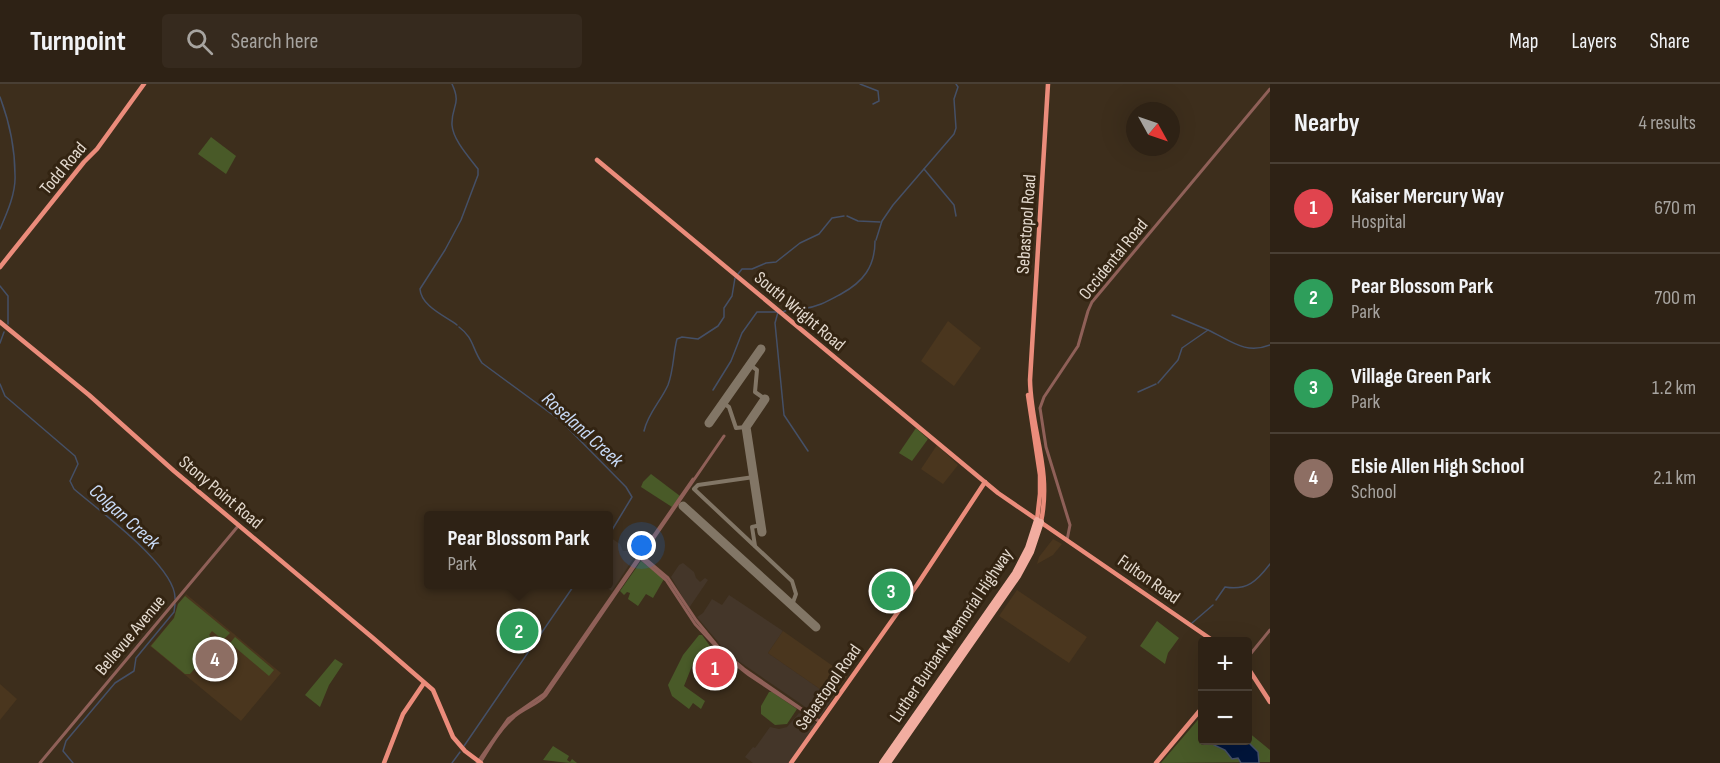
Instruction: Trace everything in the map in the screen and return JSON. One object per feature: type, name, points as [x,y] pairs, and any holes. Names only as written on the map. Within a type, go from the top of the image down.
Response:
[{"type":"highway","name":"Luther Burbank Memorial Highway","points":[[888,763],[1018,576],[1038,535],[1039,521]]},
{"type":"highway","name":"Luther Burbank Memorial Highway","points":[[882,763],[1015,573],[1039,521]]},
{"type":"highway","points":[[1038,535],[1042,528],[1047,527]]},
{"type":"main road","name":"Todd Road","points":[[0,267],[97,149],[144,84]]},
{"type":"main road","name":"Sebastopol Road","points":[[1039,521],[1039,466],[1028,402],[1048,84]]},
{"type":"main road","name":"South Wright Road","points":[[597,160],[985,482],[1029,514]]},
{"type":"main road","name":"Stony Point Road","points":[[0,322],[89,395],[174,471],[424,683],[436,701],[449,735],[460,749],[479,763]]},
{"type":"main road","name":"Sebastopol Road","points":[[1031,366],[1032,401],[1045,475],[1045,498],[1039,521]]},
{"type":"main road","name":"Sebastopol Road","points":[[791,763],[985,482]]},
{"type":"main road","points":[[1029,514],[1037,511],[1040,494]]},
{"type":"main road","name":"Fulton Road","points":[[1029,514],[1206,637]]},
{"type":"main road","points":[[1252,675],[1270,704]]},
{"type":"main road","points":[[384,763],[403,714],[424,683]]},
{"type":"main road","points":[[1158,763],[1198,714]]},
{"type":"main road","points":[[1158,763],[1198,719]]},
{"type":"street","name":"Occidental Road","points":[[1067,540],[1070,525],[1046,447],[1040,415],[1042,400],[1078,346],[1092,302],[1270,89]]},
{"type":"street","points":[[479,763],[509,722],[546,695],[724,436]]},
{"type":"street","name":"Bellevue Avenue","points":[[40,763],[239,525]]},
{"type":"street","points":[[640,557],[665,579],[695,624],[725,656],[749,675],[820,722]]},
{"type":"street","points":[[1252,652],[1270,630]]},
{"type":"shaded area","points":[[948,321],[981,348],[954,386],[921,361]]},
{"type":"shaded area","points":[[937,445],[958,465],[943,484],[921,469]]},
{"type":"shaded area","points":[[613,539],[620,544],[623,551],[628,551],[635,556],[612,591],[609,589],[613,589]]},
{"type":"shaded area","points":[[1053,539],[1062,544],[1053,555],[1037,564],[1039,557]]},
{"type":"shaded area","points":[[683,563],[694,572],[700,582],[705,578],[708,580],[689,608],[671,577]]},
{"type":"shaded area","points":[[1017,590],[1087,637],[1069,663],[999,616]]},
{"type":"shaded area","points":[[186,594],[281,673],[241,721],[150,646],[174,618],[178,604]]},
{"type":"shaded area","points":[[729,595],[783,631],[768,653],[833,698],[820,717],[737,660],[724,649],[697,617],[703,613],[712,599],[722,605]]},
{"type":"shaded area","points":[[783,631],[847,676],[833,698],[768,653]]},
{"type":"shaded area","points":[[0,684],[17,699],[0,720]]},
{"type":"shaded area","points":[[799,713],[816,724],[789,763],[753,763],[745,757],[753,747],[755,748],[770,727],[779,729],[787,727]]},
{"type":"green space","points":[[211,137],[236,156],[226,174],[198,154]]},
{"type":"green space","points":[[916,428],[928,439],[912,461],[899,453]]},
{"type":"green space","points":[[651,474],[680,496],[672,507],[641,487]]},
{"type":"green space","points":[[641,561],[664,579],[653,598],[646,594],[638,606],[628,599],[630,593],[627,592],[624,595],[620,591]]},
{"type":"green space","points":[[883,578],[905,593],[897,604],[876,589]]},
{"type":"green space","points":[[185,596],[230,633],[223,640],[212,631],[209,635],[217,643],[190,674],[185,674],[151,646],[174,618],[178,604]]},
{"type":"green space","points":[[521,612],[533,618],[534,622],[523,641],[516,644],[506,634]]},
{"type":"green space","points":[[1157,621],[1179,638],[1168,653],[1165,664],[1140,646]]},
{"type":"green space","points":[[699,635],[702,635],[710,646],[692,666],[684,686],[705,701],[701,709],[693,703],[689,709],[672,696],[668,685],[683,655]]},
{"type":"green space","points":[[235,637],[274,670],[269,676],[230,643]]},
{"type":"green space","points":[[335,659],[343,664],[329,685],[320,707],[305,695]]},
{"type":"green space","points":[[769,692],[797,709],[787,724],[775,725],[761,714],[761,706]]},
{"type":"green space","points":[[1198,720],[1198,745],[1252,745],[1252,735],[1270,750],[1270,762],[1161,763]]},
{"type":"green space","points":[[553,746],[569,756],[567,760],[570,762],[572,759],[577,763],[543,760]]},
{"type":"water","points":[[1214,745],[1251,745],[1258,752],[1259,763],[1241,763],[1238,758],[1232,759],[1225,750]]},
{"type":"waterway","name":"Roseland Creek","points":[[452,84],[456,97],[452,119],[453,131],[462,148],[478,169],[478,175],[461,220],[420,289],[421,295],[429,305],[457,325]]},
{"type":"waterway","points":[[860,84],[878,91],[879,101],[873,104]]},
{"type":"waterway","points":[[876,240],[882,221],[893,205],[954,134],[956,128],[954,99],[958,87],[956,84]]},
{"type":"waterway","name":"Colgan Creek","points":[[0,97],[11,136],[15,175],[13,196],[0,229]]},
{"type":"waterway","points":[[924,169],[954,205],[956,216]]},
{"type":"waterway","points":[[738,274],[742,269],[752,269],[766,263],[776,262],[800,243],[819,234],[832,218],[844,216]]},
{"type":"waterway","points":[[847,216],[858,221],[880,222]]},
{"type":"waterway","points":[[802,309],[827,301],[856,284],[870,266],[875,241]]},
{"type":"waterway","points":[[644,431],[648,418],[668,385],[677,339],[682,337],[698,339],[718,326],[724,317],[724,308],[732,296],[735,278]]},
{"type":"waterway","name":"Colgan Creek","points":[[0,286],[8,296],[8,324]]},
{"type":"waterway","points":[[783,312],[801,309]]},
{"type":"waterway","points":[[713,390],[731,361],[742,333],[757,312],[778,312],[775,323],[784,415],[808,451]]},
{"type":"waterway","points":[[1172,315],[1208,330]]},
{"type":"waterway","name":"Roseland Creek","points":[[459,327],[470,340],[482,363],[561,421],[626,487],[632,497],[613,528]]},
{"type":"waterway","points":[[1158,383],[1178,360],[1182,348],[1208,330],[1245,347],[1261,348],[1270,345]]},
{"type":"waterway","name":"Colgan Creek","points":[[0,343],[4,332]]},
{"type":"waterway","name":"Colgan Creek","points":[[0,384],[5,396],[75,456],[78,464],[70,481],[74,489],[150,556],[172,586],[175,599]]},
{"type":"waterway","points":[[1138,392],[1156,384]]},
{"type":"waterway","points":[[1216,600],[1225,587],[1233,588],[1251,583],[1270,564]]},
{"type":"waterway","name":"Roseland Creek","points":[[464,746],[572,589]]},
{"type":"waterway","name":"Colgan Creek","points":[[73,763],[63,751],[66,741],[115,683],[134,671],[136,658],[174,612],[175,604]]},
{"type":"waterway","points":[[1192,623],[1213,605]]},
{"type":"waterway","name":"Roseland Creek","points":[[452,763],[460,752]]},
{"type":"taxiway","points":[[750,365],[757,370],[755,392],[765,399]]},
{"type":"taxiway","points":[[723,403],[729,407],[736,428],[746,427]]},
{"type":"taxiway","points":[[754,477],[698,485],[694,489],[792,581],[796,594],[792,605]]},
{"type":"taxiway","points":[[755,546],[752,527],[761,525]]},
{"type":"runway","points":[[709,423],[761,349]]},
{"type":"runway","points":[[762,532],[746,427],[765,399]]},
{"type":"runway","points":[[683,506],[816,627]]},
{"type":"place","name":"Village Green Park","points":[[891,591]]},
{"type":"place","name":"Pear Blossom Park","points":[[519,631]]},
{"type":"place","name":"Elsie Allen High School","points":[[215,659]]},
{"type":"place","name":"Kaiser Mercury Way","points":[[715,668]]}]
